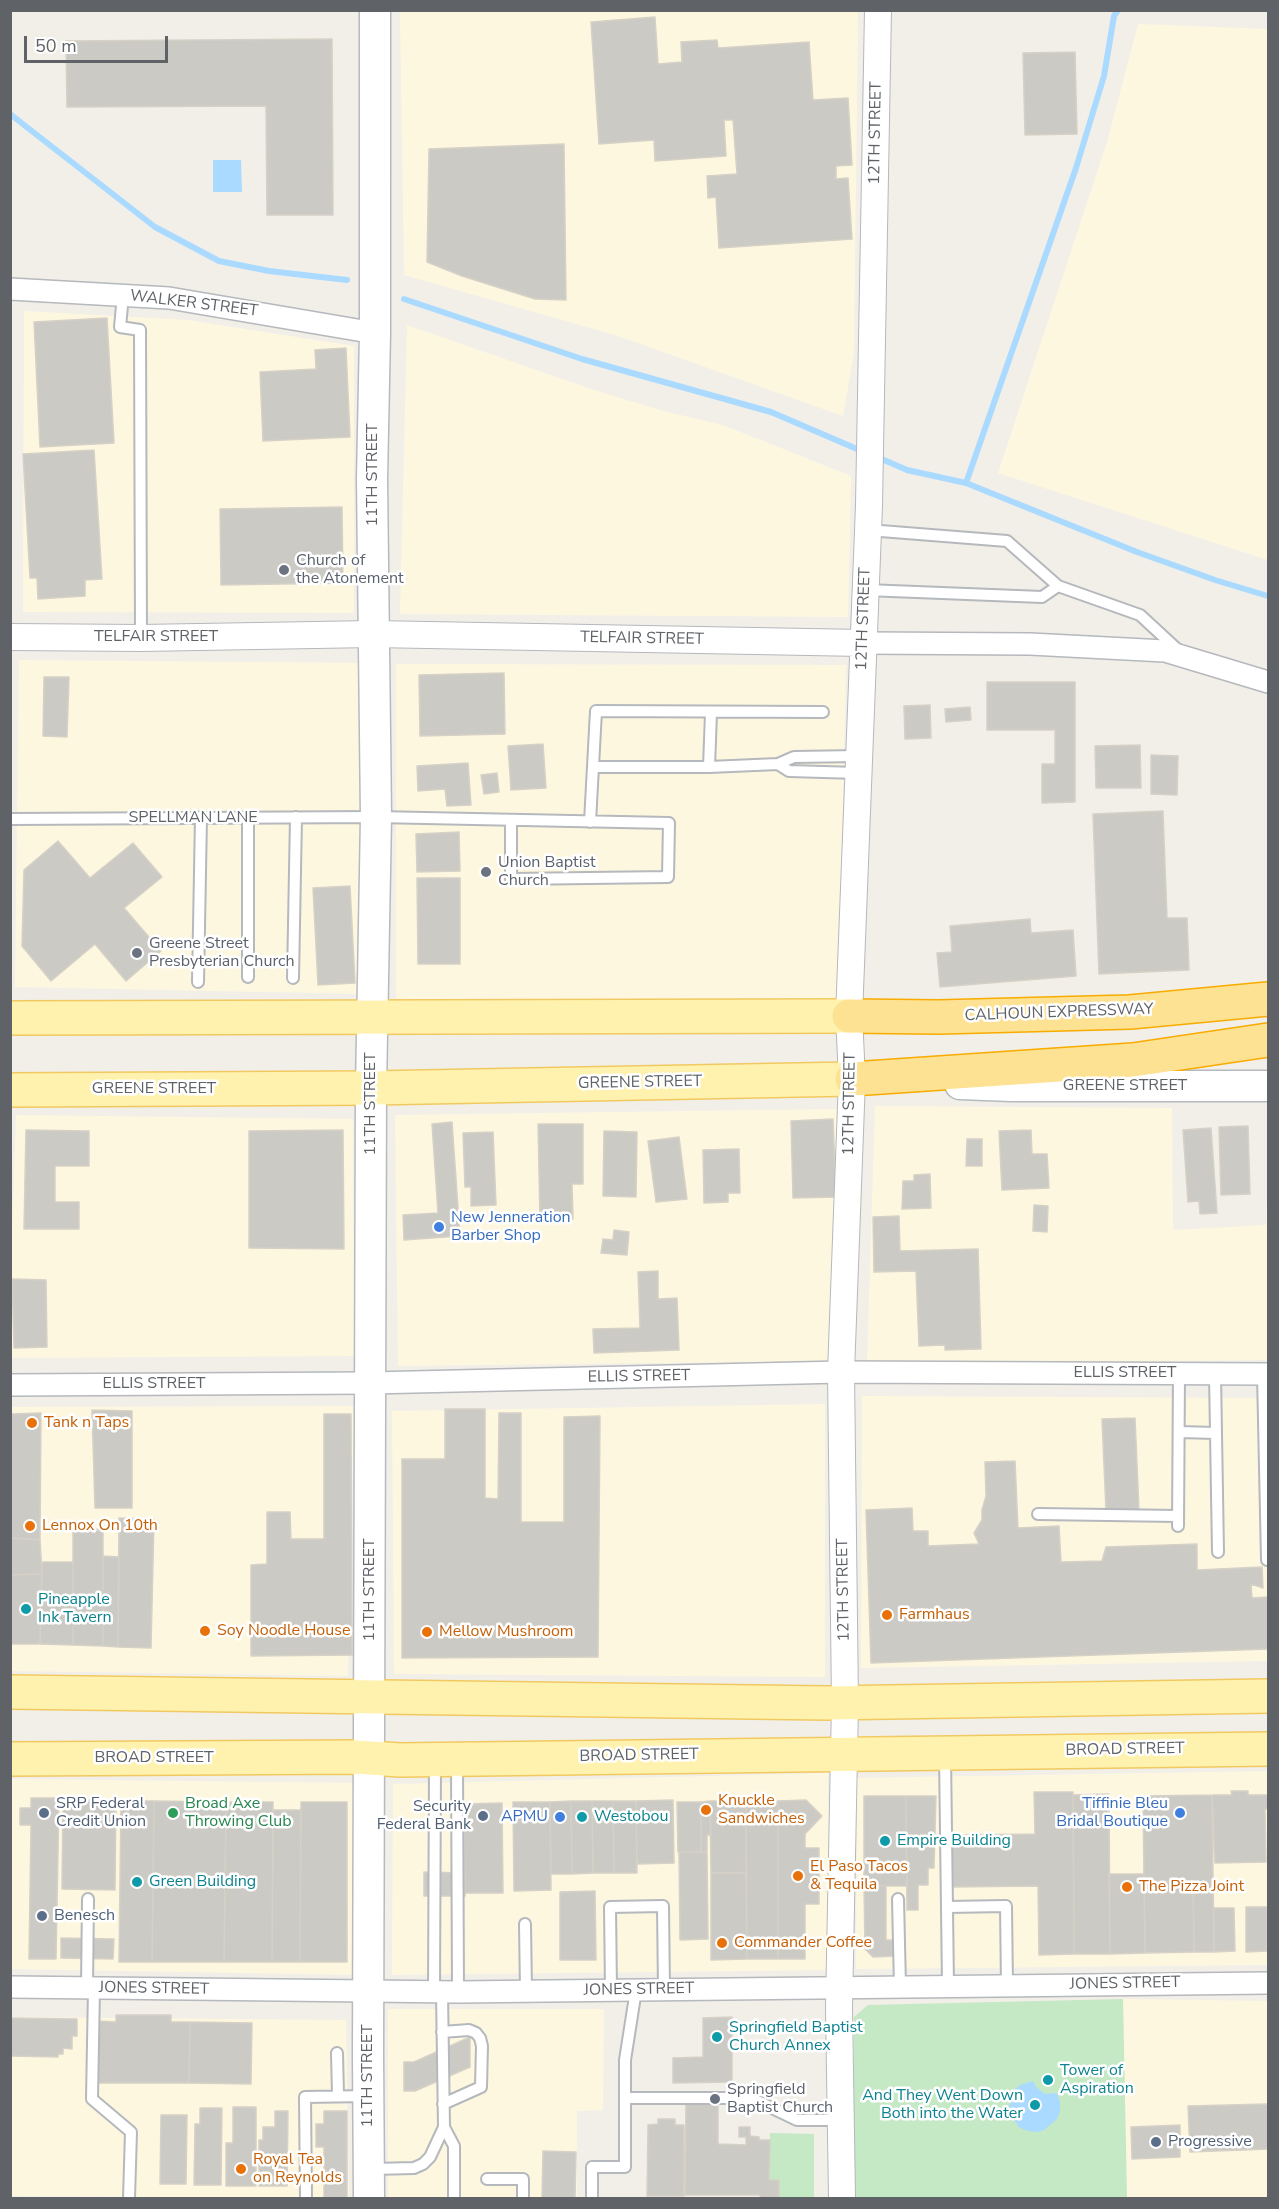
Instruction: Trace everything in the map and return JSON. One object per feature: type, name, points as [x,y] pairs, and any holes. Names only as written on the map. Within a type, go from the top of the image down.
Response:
[{"type":"highway","name":"CALHOUN EXPRESSWAY","points":[[849,1016],[939,1017],[1130,1012],[1269,999]]},
{"type":"highway","points":[[852,1079],[1133,1060],[1269,1040]]},
{"type":"main road","name":"11TH STREET","points":[[369,2199],[371,1088],[376,817],[372,479],[375,333],[375,10]]},
{"type":"main road","points":[[10,1018],[849,1016]]},
{"type":"main road","name":"GREENE STREET","points":[[10,1090],[371,1088],[852,1079],[1011,1086],[1269,1086]]},
{"type":"main road","points":[[10,1692],[845,1703],[1269,1696]]},
{"type":"main road","points":[[1207,1697],[1208,1749]]},
{"type":"main road","name":"BROAD STREET","points":[[10,1759],[446,1759],[1269,1749]]},
{"type":"street","name":"12TH STREET","points":[[842,2199],[840,1988],[845,1703],[841,1372],[852,1079],[849,1016],[869,517],[879,10]]},
{"type":"street","name":"WALKER STREET","points":[[10,289],[169,298],[375,333]]},
{"type":"street","name":"TELFAIR STREET","points":[[10,637],[141,638],[373,634],[1030,644],[1165,651],[1269,682]]},
{"type":"street","name":"ELLIS STREET","points":[[10,1385],[371,1383],[841,1372],[1266,1374]]},
{"type":"street","name":"JONES STREET","points":[[10,1988],[369,1993],[1269,1983]]},
{"type":"lane","points":[[123,295],[120,327],[140,330],[141,638]]},
{"type":"lane","points":[[869,517],[1007,541],[1058,586],[1140,615],[1186,657]]},
{"type":"lane","points":[[865,590],[1042,597],[1058,586]]},
{"type":"lane","points":[[590,822],[596,711],[823,712]]},
{"type":"lane","points":[[709,767],[711,713]]},
{"type":"lane","points":[[594,767],[709,767],[778,764],[794,757],[858,764]]},
{"type":"lane","points":[[778,764],[789,771],[858,764]]},
{"type":"lane","points":[[248,817],[248,977]]},
{"type":"lane","points":[[293,978],[296,817]]},
{"type":"lane","name":"SPELLMAN LANE","points":[[10,819],[376,817],[669,823],[668,877],[511,879],[511,821]]},
{"type":"lane","points":[[198,982],[201,818]]},
{"type":"lane","points":[[1038,1514],[1178,1521],[1179,1373]]},
{"type":"lane","points":[[1215,1374],[1218,1552]]},
{"type":"lane","points":[[1266,1374],[1267,1560]]},
{"type":"lane","points":[[1179,1432],[1216,1433]]},
{"type":"lane","points":[[945,1752],[948,1986]]},
{"type":"lane","points":[[446,1759],[443,2104],[444,2127],[454,2146],[454,2199]]},
{"type":"lane","points":[[445,1992],[446,1759]]},
{"type":"lane","points":[[88,1899],[92,2099],[131,2132],[129,2199]]},
{"type":"lane","points":[[898,1899],[900,1987]]},
{"type":"lane","points":[[611,1991],[610,1907],[663,1906],[664,1990]]},
{"type":"lane","points":[[947,1906],[1006,1906],[1007,1986]]},
{"type":"lane","points":[[525,1924],[526,1992]]},
{"type":"lane","points":[[592,2199],[592,2168],[625,2167],[625,2060],[636,1990]]},
{"type":"lane","points":[[442,2032],[469,2030],[476,2033],[482,2046],[482,2087],[443,2104]]},
{"type":"lane","points":[[337,2053],[338,2096]]},
{"type":"lane","points":[[306,2199],[305,2097],[368,2096]]},
{"type":"lane","points":[[625,2098],[751,2098],[797,2120],[840,2120]]},
{"type":"lane","points":[[369,2169],[414,2168],[423,2164],[430,2157],[444,2127]]},
{"type":"lane","points":[[486,2179],[523,2179],[523,2199]]},
{"type":"shaded area","points":[[400,11],[858,11],[854,353],[843,416],[615,335],[404,275]]},
{"type":"shaded area","points":[[1138,24],[1268,29],[1268,560],[998,473],[1107,142]]},
{"type":"shaded area","points":[[24,311],[188,320],[354,346],[354,613],[23,612]]},
{"type":"shaded area","points":[[407,325],[591,389],[663,411],[723,425],[851,476],[848,617],[400,614]]},
{"type":"shaded area","points":[[19,660],[363,663],[360,994],[15,987]]},
{"type":"shaded area","points":[[396,664],[846,665],[838,1003],[396,1002]]},
{"type":"shaded area","points":[[875,1106],[1172,1108],[1173,1230],[1266,1225],[1268,1169],[1268,1360],[867,1364]]},
{"type":"shaded area","points":[[838,1109],[831,1361],[398,1366],[395,1115]]},
{"type":"shaded area","points":[[16,1115],[353,1119],[354,1356],[11,1358],[11,1263]]},
{"type":"shaded area","points":[[862,1396],[1268,1398],[1268,1661],[861,1668]]},
{"type":"shaded area","points":[[825,1404],[825,1677],[394,1674],[392,1411]]},
{"type":"shaded area","points":[[354,1406],[348,1676],[11,1671],[11,1407]]},
{"type":"shaded area","points":[[1268,1771],[1268,1965],[856,1969],[857,1778]]},
{"type":"shaded area","points":[[828,1773],[830,1970],[392,1975],[393,1784]]},
{"type":"shaded area","points":[[11,1779],[361,1783],[355,1975],[11,1969]]},
{"type":"shaded area","points":[[1123,1999],[1268,2001],[1268,2198],[1127,2198]]},
{"type":"shaded area","points":[[388,2009],[604,2009],[603,2110],[577,2111],[577,2198],[388,2198]]},
{"type":"shaded area","points":[[11,2017],[346,2020],[349,2198],[11,2196]]},
{"type":"green space","points":[[1123,1999],[1127,2198],[854,2198],[854,2017],[868,2005]]},
{"type":"green space","points":[[770,2133],[814,2134],[814,2198],[779,2198],[779,2181],[769,2180]]},
{"type":"water","points":[[213,160],[241,160],[242,192],[213,192]]},
{"type":"water","points":[[1033,2081],[1036,2087],[1045,2094],[1057,2093],[1060,2103],[1057,2119],[1044,2130],[1037,2132],[1020,2128],[1010,2115],[1009,2107],[1014,2090],[1020,2085]]},
{"type":"building","points":[[655,17],[658,64],[682,62],[681,42],[717,40],[718,48],[809,42],[813,100],[848,98],[852,165],[836,166],[836,179],[848,178],[852,239],[719,248],[716,197],[708,198],[707,176],[737,174],[733,120],[724,120],[726,156],[655,161],[654,140],[599,144],[591,22]]},
{"type":"building","points":[[332,39],[333,215],[267,215],[266,106],[67,107],[66,41]]},
{"type":"building","points":[[1075,52],[1077,134],[1025,135],[1023,53]]},
{"type":"building","points":[[564,144],[566,300],[535,299],[462,276],[427,262],[429,149]]},
{"type":"building","points":[[107,318],[114,443],[40,447],[34,322]]},
{"type":"building","points":[[346,348],[350,437],[263,441],[260,372],[316,369],[315,350]]},
{"type":"building","points":[[94,450],[102,579],[85,580],[85,596],[38,599],[37,578],[30,578],[23,454]]},
{"type":"building","points":[[342,507],[343,583],[221,585],[220,509]]},
{"type":"building","points":[[504,673],[505,734],[420,736],[419,675]]},
{"type":"building","points":[[44,677],[69,677],[67,737],[43,736]]},
{"type":"building","points":[[987,682],[1075,682],[1075,802],[1042,803],[1042,764],[1055,764],[1055,730],[987,730]]},
{"type":"building","points":[[930,705],[931,738],[905,739],[904,706]]},
{"type":"building","points":[[970,707],[971,720],[946,722],[945,709]]},
{"type":"building","points":[[543,744],[546,788],[511,790],[508,746]]},
{"type":"building","points":[[1140,745],[1141,788],[1096,788],[1095,746]]},
{"type":"building","points":[[1151,755],[1178,756],[1177,795],[1151,794]]},
{"type":"building","points":[[468,763],[471,805],[447,806],[445,789],[418,791],[417,766]]},
{"type":"building","points":[[497,773],[499,792],[484,794],[481,775]]},
{"type":"building","points":[[1163,811],[1167,918],[1187,918],[1189,970],[1099,974],[1093,814]]},
{"type":"building","points":[[459,832],[460,871],[417,872],[416,834]]},
{"type":"building","points":[[58,841],[90,878],[133,843],[162,877],[124,908],[161,951],[126,981],[95,944],[51,981],[22,946],[24,870]]},
{"type":"building","points":[[417,878],[460,878],[460,964],[418,964]]},
{"type":"building","points":[[350,886],[355,983],[318,985],[313,888]]},
{"type":"building","points":[[1030,919],[1031,933],[1073,930],[1076,976],[940,987],[937,953],[952,952],[950,926]]},
{"type":"building","points":[[833,1119],[836,1197],[793,1198],[791,1121]]},
{"type":"building","points":[[452,1122],[460,1236],[404,1240],[403,1215],[438,1213],[432,1124]]},
{"type":"building","points":[[538,1124],[583,1124],[583,1184],[572,1184],[573,1219],[540,1220]]},
{"type":"building","points":[[1248,1126],[1250,1194],[1221,1195],[1219,1127]]},
{"type":"building","points":[[1211,1128],[1217,1213],[1200,1214],[1199,1201],[1188,1202],[1183,1130]]},
{"type":"building","points":[[26,1130],[89,1131],[89,1166],[55,1166],[55,1202],[79,1202],[79,1229],[24,1229]]},
{"type":"building","points":[[343,1130],[344,1249],[249,1248],[249,1131]]},
{"type":"building","points":[[1031,1130],[1032,1154],[1047,1154],[1049,1188],[1002,1190],[999,1131]]},
{"type":"building","points":[[604,1131],[637,1132],[636,1197],[603,1196]]},
{"type":"building","points":[[493,1132],[496,1205],[471,1206],[471,1187],[465,1187],[463,1133]]},
{"type":"building","points":[[679,1137],[687,1199],[656,1202],[648,1141]]},
{"type":"building","points":[[967,1139],[982,1139],[982,1166],[966,1166]]},
{"type":"building","points":[[739,1149],[740,1193],[728,1193],[728,1202],[704,1203],[703,1150]]},
{"type":"building","points":[[930,1174],[931,1208],[902,1209],[903,1181],[914,1181],[914,1175]]},
{"type":"building","points":[[1034,1205],[1048,1206],[1047,1232],[1033,1231]]},
{"type":"building","points":[[899,1216],[900,1251],[978,1249],[981,1349],[945,1350],[945,1345],[919,1346],[916,1271],[874,1272],[873,1217]]},
{"type":"building","points":[[614,1230],[629,1232],[627,1255],[601,1253],[603,1239],[613,1240]]},
{"type":"building","points":[[658,1271],[658,1299],[677,1298],[679,1350],[594,1353],[593,1329],[640,1328],[638,1272]]},
{"type":"building","points":[[12,1279],[46,1280],[47,1347],[14,1348]]},
{"type":"building","points":[[445,1409],[485,1409],[485,1498],[498,1499],[499,1413],[521,1413],[521,1522],[564,1522],[564,1417],[600,1416],[598,1657],[402,1658],[402,1459],[445,1459]]},
{"type":"building","points":[[92,1410],[132,1411],[132,1508],[95,1508]]},
{"type":"building","points":[[41,1413],[40,1540],[10,1538],[10,1414]]},
{"type":"building","points":[[324,1414],[351,1414],[352,1655],[251,1656],[251,1565],[267,1564],[267,1512],[290,1512],[291,1539],[324,1539]]},
{"type":"building","points":[[1135,1418],[1139,1510],[1106,1511],[1102,1419]]},
{"type":"building","points":[[1015,1461],[1018,1528],[1059,1526],[1061,1562],[1102,1561],[1106,1547],[1197,1544],[1197,1570],[1262,1567],[1263,1588],[1251,1584],[1252,1598],[1268,1597],[1268,1649],[871,1663],[866,1510],[912,1508],[913,1531],[928,1531],[928,1546],[979,1544],[974,1533],[982,1520],[986,1496],[985,1462]]},
{"type":"building","points":[[119,1518],[154,1519],[151,1648],[118,1647]]},
{"type":"building","points":[[73,1529],[103,1529],[103,1646],[73,1645]]},
{"type":"building","points":[[10,1538],[40,1540],[42,1574],[10,1575]]},
{"type":"building","points":[[103,1556],[119,1557],[118,1647],[103,1646]]},
{"type":"building","points":[[42,1562],[73,1562],[73,1645],[40,1644]]},
{"type":"building","name":"Pineapple Ink Tavern","points":[[42,1574],[40,1644],[10,1644],[10,1575]]},
{"type":"building","points":[[1231,1791],[1248,1791],[1248,1795],[1268,1795],[1268,1807],[1265,1810],[1266,1862],[1215,1863],[1212,1795],[1232,1795]]},
{"type":"building","points":[[1034,1792],[1073,1792],[1074,1954],[1039,1955],[1038,1886],[951,1887],[951,1835],[1035,1834]]},
{"type":"building","points":[[1109,1794],[1110,1954],[1074,1954],[1073,1795]]},
{"type":"building","points":[[1212,1795],[1214,1952],[1194,1952],[1193,1881],[1144,1881],[1143,1796]]},
{"type":"building","name":"Empire Building","points":[[864,1796],[906,1796],[907,1886],[864,1886]]},
{"type":"building","points":[[906,1796],[936,1796],[934,1868],[928,1868],[928,1885],[918,1885],[918,1910],[907,1910]]},
{"type":"building","points":[[31,1798],[59,1798],[56,1959],[29,1959],[31,1825],[20,1825],[20,1808],[31,1808]]},
{"type":"building","points":[[63,1800],[116,1800],[115,1890],[62,1889]]},
{"type":"building","points":[[673,1800],[674,1863],[637,1864],[636,1801]]},
{"type":"building","points":[[806,1800],[822,1816],[805,1834],[805,1848],[819,1848],[819,1904],[805,1904],[805,1959],[778,1959],[778,1801]]},
{"type":"building","name":"Green Building","points":[[121,1801],[154,1801],[152,1962],[119,1962]]},
{"type":"building","points":[[154,1801],[226,1802],[224,1962],[152,1962]]},
{"type":"building","points":[[571,1801],[592,1801],[593,1873],[572,1874]]},
{"type":"building","points":[[571,1801],[572,1874],[551,1874],[550,1802]]},
{"type":"building","points":[[592,1801],[613,1801],[614,1873],[593,1873]]},
{"type":"building","points":[[613,1801],[636,1801],[637,1873],[614,1873]]},
{"type":"building","points":[[710,1801],[746,1801],[746,1873],[711,1873]]},
{"type":"building","points":[[710,1801],[711,1835],[707,1835],[707,1852],[701,1852],[701,1802]]},
{"type":"building","points":[[746,1801],[778,1801],[778,1959],[747,1959]]},
{"type":"building","points":[[226,1802],[273,1802],[272,1962],[224,1962]]},
{"type":"building","points":[[301,1802],[347,1802],[347,1962],[300,1962]]},
{"type":"building","points":[[513,1802],[550,1802],[551,1890],[514,1891]]},
{"type":"building","points":[[677,1802],[701,1802],[701,1852],[678,1852]]},
{"type":"building","points":[[502,1803],[503,1893],[465,1893],[464,1804]]},
{"type":"building","points":[[273,1810],[301,1810],[300,1962],[272,1962]]},
{"type":"building","points":[[679,1852],[707,1852],[708,1939],[680,1940]]},
{"type":"building","points":[[424,1872],[465,1873],[465,1896],[424,1896]]},
{"type":"building","points":[[711,1873],[746,1873],[747,1959],[711,1960]]},
{"type":"building","points":[[1109,1874],[1144,1874],[1145,1953],[1110,1954]]},
{"type":"building","points":[[1144,1881],[1193,1881],[1194,1952],[1145,1953]]},
{"type":"building","points":[[864,1886],[886,1886],[886,1940],[895,1940],[895,1956],[873,1957],[865,1949]]},
{"type":"building","points":[[595,1891],[596,1960],[560,1960],[560,1892]]},
{"type":"building","points":[[1246,1907],[1267,1907],[1267,1951],[1246,1952]]},
{"type":"building","points":[[1214,1908],[1234,1908],[1235,1951],[1214,1952]]},
{"type":"building","points":[[61,1938],[114,1939],[113,1959],[61,1958]]},
{"type":"building","points":[[116,2015],[171,2015],[171,2022],[190,2022],[189,2083],[98,2083],[98,2021],[116,2022]]},
{"type":"building","name":"Springfield Baptist Church Annex","points":[[732,2017],[732,2082],[673,2083],[673,2058],[703,2057],[703,2018]]},
{"type":"building","points":[[10,2018],[77,2019],[77,2036],[72,2036],[72,2049],[63,2048],[63,2054],[58,2054],[58,2057],[10,2056]]},
{"type":"building","points":[[190,2022],[252,2023],[251,2084],[189,2083]]},
{"type":"building","points":[[470,2037],[470,2067],[415,2091],[404,2091],[404,2062],[414,2062]]},
{"type":"building","points":[[686,2102],[718,2103],[718,2144],[746,2145],[746,2137],[739,2137],[739,2127],[750,2127],[750,2136],[759,2137],[759,2140],[770,2140],[769,2180],[779,2180],[779,2198],[760,2198],[760,2195],[685,2195]]},
{"type":"building","points":[[1268,2104],[1268,2149],[1190,2152],[1188,2106]]},
{"type":"building","points":[[233,2107],[256,2107],[256,2186],[226,2186],[226,2143],[233,2143]]},
{"type":"building","points":[[200,2108],[222,2108],[221,2185],[194,2185],[195,2124],[200,2124]]},
{"type":"building","points":[[275,2111],[288,2111],[287,2186],[259,2186],[259,2140],[263,2140],[263,2127],[275,2127]]},
{"type":"building","points":[[324,2111],[347,2111],[347,2198],[324,2198],[324,2147],[316,2147],[316,2124],[324,2124]]},
{"type":"building","points":[[161,2115],[187,2115],[186,2184],[160,2184]]},
{"type":"building","points":[[658,2119],[675,2119],[675,2125],[684,2125],[684,2196],[647,2196],[648,2125],[658,2124]]},
{"type":"building","points":[[1180,2125],[1180,2157],[1132,2159],[1131,2127]]},
{"type":"building","points":[[543,2151],[576,2152],[575,2198],[542,2198]]},
{"type":"waterway","points":[[966,483],[1076,168],[1104,76],[1114,16],[1118,10]]},
{"type":"waterway","points":[[10,114],[155,227],[219,261],[269,271],[347,280]]},
{"type":"waterway","points":[[404,299],[582,359],[771,412],[864,452]]},
{"type":"waterway","points":[[877,457],[907,470],[966,483],[1137,552],[1268,596]]},
{"type":"place","name":"Church of the Atonement","points":[[284,570]]},
{"type":"place","name":"Union Baptist Church","points":[[486,872]]},
{"type":"place","name":"Greene Street Presbyterian Church","points":[[137,953]]},
{"type":"place","name":"New Jenneration Barber Shop","points":[[439,1227]]},
{"type":"place","name":"Tank n Taps","points":[[32,1423]]},
{"type":"place","name":"Lennox On 10th","points":[[30,1526]]},
{"type":"place","name":"Pineapple Ink Tavern","points":[[26,1609]]},
{"type":"place","name":"Farmhaus","points":[[887,1615]]},
{"type":"place","name":"Soy Noodle House","points":[[205,1631]]},
{"type":"place","name":"Mellow Mushroom","points":[[427,1632]]},
{"type":"place","name":"Knuckle Sandwiches","points":[[706,1810]]},
{"type":"place","name":"SRP Federal Credit Union","points":[[44,1813]]},
{"type":"place","name":"Broad Axe Throwing Club","points":[[173,1813]]},
{"type":"place","name":"Tiffinie Bleu Bridal Boutique","points":[[1180,1813]]},
{"type":"place","name":"Security Federal Bank","points":[[483,1816]]},
{"type":"place","name":"APMU","points":[[560,1817]]},
{"type":"place","name":"Westobou","points":[[582,1817]]},
{"type":"place","name":"Empire Building","points":[[885,1841]]},
{"type":"place","name":"El Paso Tacos & Tequila","points":[[798,1876]]},
{"type":"place","name":"Green Building","points":[[137,1882]]},
{"type":"place","name":"The Pizza Joint","points":[[1127,1887]]},
{"type":"place","name":"Benesch","points":[[42,1916]]},
{"type":"place","name":"Commander Coffee","points":[[722,1943]]},
{"type":"place","name":"Springfield Baptist Church Annex","points":[[717,2037]]},
{"type":"place","name":"Tower of Aspiration","points":[[1048,2080]]},
{"type":"place","name":"Springfield Baptist Church","points":[[715,2099]]},
{"type":"place","name":"And They Went Down Both into the Water","points":[[1035,2105]]},
{"type":"place","name":"Progressive","points":[[1156,2142]]},
{"type":"place","name":"Royal Tea on Reynolds","points":[[241,2169]]}]
